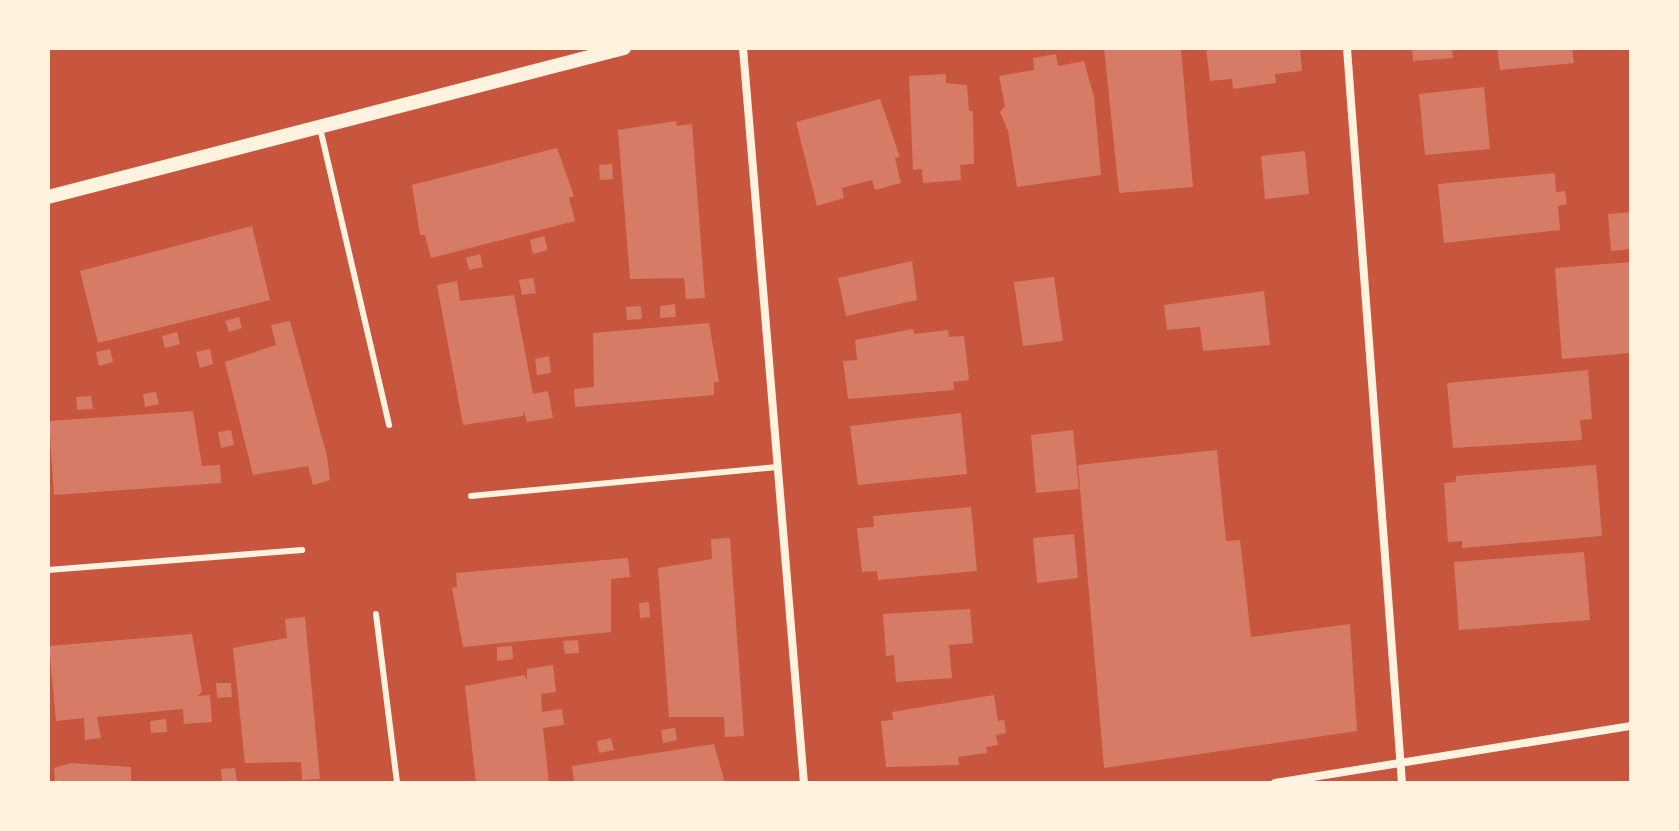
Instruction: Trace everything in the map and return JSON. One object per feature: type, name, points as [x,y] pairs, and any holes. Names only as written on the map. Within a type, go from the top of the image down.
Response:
[{"type":"street","points":[[48,197],[624,48]]},
{"type":"street","points":[[743,48],[775,467],[804,783]]},
{"type":"street","points":[[1347,48],[1402,783]]},
{"type":"street","points":[[1275,783],[1631,726]]},
{"type":"lane","points":[[320,128],[389,425]]},
{"type":"lane","points":[[471,496],[775,467]]},
{"type":"lane","points":[[48,570],[302,550]]},
{"type":"lane","points":[[376,614],[397,783]]},
{"type":"building","points":[[1104,48],[1181,48],[1193,187],[1119,193]]},
{"type":"building","points":[[1206,48],[1300,48],[1302,71],[1275,74],[1276,83],[1233,89],[1232,79],[1210,81]]},
{"type":"building","points":[[1412,48],[1452,48],[1453,58],[1413,61]]},
{"type":"building","points":[[1497,48],[1572,48],[1574,63],[1500,70]]},
{"type":"building","points":[[1056,54],[1058,66],[1084,61],[1094,97],[1101,175],[1017,187],[1008,131],[1000,112],[1005,106],[999,76],[1034,70],[1033,58]]},
{"type":"building","points":[[946,74],[946,83],[967,85],[969,111],[973,111],[974,164],[960,165],[961,180],[923,183],[922,169],[913,170],[909,76]]},
{"type":"building","points":[[1484,87],[1490,149],[1425,155],[1419,94]]},
{"type":"building","points":[[880,99],[900,157],[895,158],[901,183],[875,190],[872,180],[842,188],[844,198],[817,206],[796,122]]},
{"type":"building","points":[[676,121],[677,126],[692,124],[705,298],[686,299],[684,278],[630,279],[618,130]]},
{"type":"building","points":[[557,148],[574,196],[569,198],[575,221],[431,258],[425,235],[420,235],[412,185]]},
{"type":"building","points":[[1305,151],[1309,194],[1265,199],[1261,156]]},
{"type":"building","points":[[612,164],[613,179],[600,180],[599,165]]},
{"type":"building","points":[[1555,173],[1556,192],[1565,191],[1567,204],[1558,206],[1560,230],[1444,243],[1438,184]]},
{"type":"building","points":[[1631,212],[1631,249],[1611,251],[1608,214]]},
{"type":"building","points":[[252,226],[270,300],[98,343],[80,271]]},
{"type":"building","points":[[544,236],[548,250],[533,254],[530,240]]},
{"type":"building","points":[[480,254],[483,267],[469,270],[466,258]]},
{"type":"building","points":[[912,261],[917,300],[846,316],[838,278]]},
{"type":"building","points":[[1631,262],[1631,353],[1562,359],[1555,268]]},
{"type":"building","points":[[1054,277],[1063,341],[1023,346],[1014,282]]},
{"type":"building","points":[[533,278],[536,293],[522,295],[519,280]]},
{"type":"building","points":[[457,281],[460,301],[514,295],[533,394],[548,391],[553,418],[527,422],[524,411],[523,416],[463,425],[437,285]]},
{"type":"building","points":[[1264,291],[1270,345],[1203,351],[1200,327],[1167,330],[1164,305]]},
{"type":"building","points":[[675,304],[676,317],[660,318],[660,306]]},
{"type":"building","points":[[641,306],[642,319],[627,320],[626,307]]},
{"type":"building","points":[[239,317],[242,328],[229,332],[225,321]]},
{"type":"building","points":[[290,321],[327,456],[330,480],[313,485],[308,466],[253,475],[225,362],[276,345],[271,325]]},
{"type":"building","points":[[709,323],[719,382],[714,382],[714,395],[575,407],[574,389],[594,387],[593,333]]},
{"type":"building","points":[[913,329],[914,334],[948,330],[949,337],[964,336],[969,380],[953,382],[954,390],[848,399],[843,361],[857,360],[855,340]]},
{"type":"building","points":[[177,332],[180,344],[165,348],[162,336]]},
{"type":"building","points":[[110,349],[113,362],[99,366],[96,352]]},
{"type":"building","points":[[210,349],[213,364],[200,368],[196,352]]},
{"type":"building","points":[[549,356],[551,373],[537,375],[535,359]]},
{"type":"building","points":[[1588,370],[1592,419],[1580,420],[1582,440],[1453,448],[1447,383]]},
{"type":"building","points":[[156,392],[159,404],[145,407],[143,394]]},
{"type":"building","points":[[91,396],[93,409],[77,410],[76,397]]},
{"type":"building","points":[[193,411],[202,466],[220,465],[221,483],[54,495],[49,421]]},
{"type":"building","points":[[961,413],[967,474],[858,485],[850,426]]},
{"type":"building","points":[[231,430],[234,445],[221,448],[218,432]]},
{"type":"building","points":[[1073,430],[1079,489],[1036,493],[1031,435]]},
{"type":"building","points":[[1217,450],[1226,541],[1240,540],[1251,637],[1350,624],[1357,731],[1104,768],[1078,465]]},
{"type":"building","points":[[1596,465],[1602,536],[1462,548],[1462,541],[1448,542],[1444,483],[1456,482],[1456,476]]},
{"type":"building","points":[[971,507],[977,571],[878,580],[877,571],[862,572],[857,528],[874,527],[873,516]]},
{"type":"building","points":[[1074,534],[1078,578],[1037,583],[1033,538]]},
{"type":"building","points":[[730,538],[744,736],[725,737],[724,717],[669,717],[658,568],[712,559],[711,539]]},
{"type":"building","points":[[1584,552],[1590,620],[1459,630],[1454,562]]},
{"type":"building","points":[[628,558],[630,577],[611,579],[611,632],[463,647],[452,588],[457,587],[456,573]]},
{"type":"building","points":[[649,602],[650,617],[640,618],[639,603]]},
{"type":"building","points":[[970,609],[973,643],[949,645],[952,678],[896,682],[894,655],[886,656],[883,614]]},
{"type":"building","points":[[305,617],[320,779],[302,780],[301,762],[245,763],[233,648],[287,638],[285,619]]},
{"type":"building","points":[[192,634],[202,692],[197,696],[210,695],[212,722],[184,724],[183,709],[97,717],[101,738],[85,740],[84,718],[56,721],[49,646]]},
{"type":"building","points":[[578,640],[579,653],[565,654],[563,641]]},
{"type":"building","points":[[512,646],[513,659],[497,661],[497,647]]},
{"type":"building","points":[[553,665],[556,692],[541,694],[542,712],[562,709],[564,725],[543,728],[549,783],[476,783],[465,686],[524,675],[527,680],[527,669]]},
{"type":"building","points":[[216,683],[231,683],[232,697],[217,698]]},
{"type":"building","points":[[994,695],[998,721],[1004,720],[1006,733],[996,735],[998,745],[986,747],[987,753],[958,757],[959,765],[886,767],[881,721],[893,720],[892,712]]},
{"type":"building","points":[[166,719],[167,732],[151,733],[150,721]]},
{"type":"building","points":[[675,728],[677,740],[663,743],[661,730]]},
{"type":"building","points":[[611,738],[614,750],[599,753],[597,741]]},
{"type":"building","points":[[714,744],[725,783],[574,783],[572,766]]},
{"type":"building","points":[[71,763],[131,767],[131,783],[55,783],[54,768]]},
{"type":"building","points":[[235,768],[237,781],[222,782],[221,769]]}]
